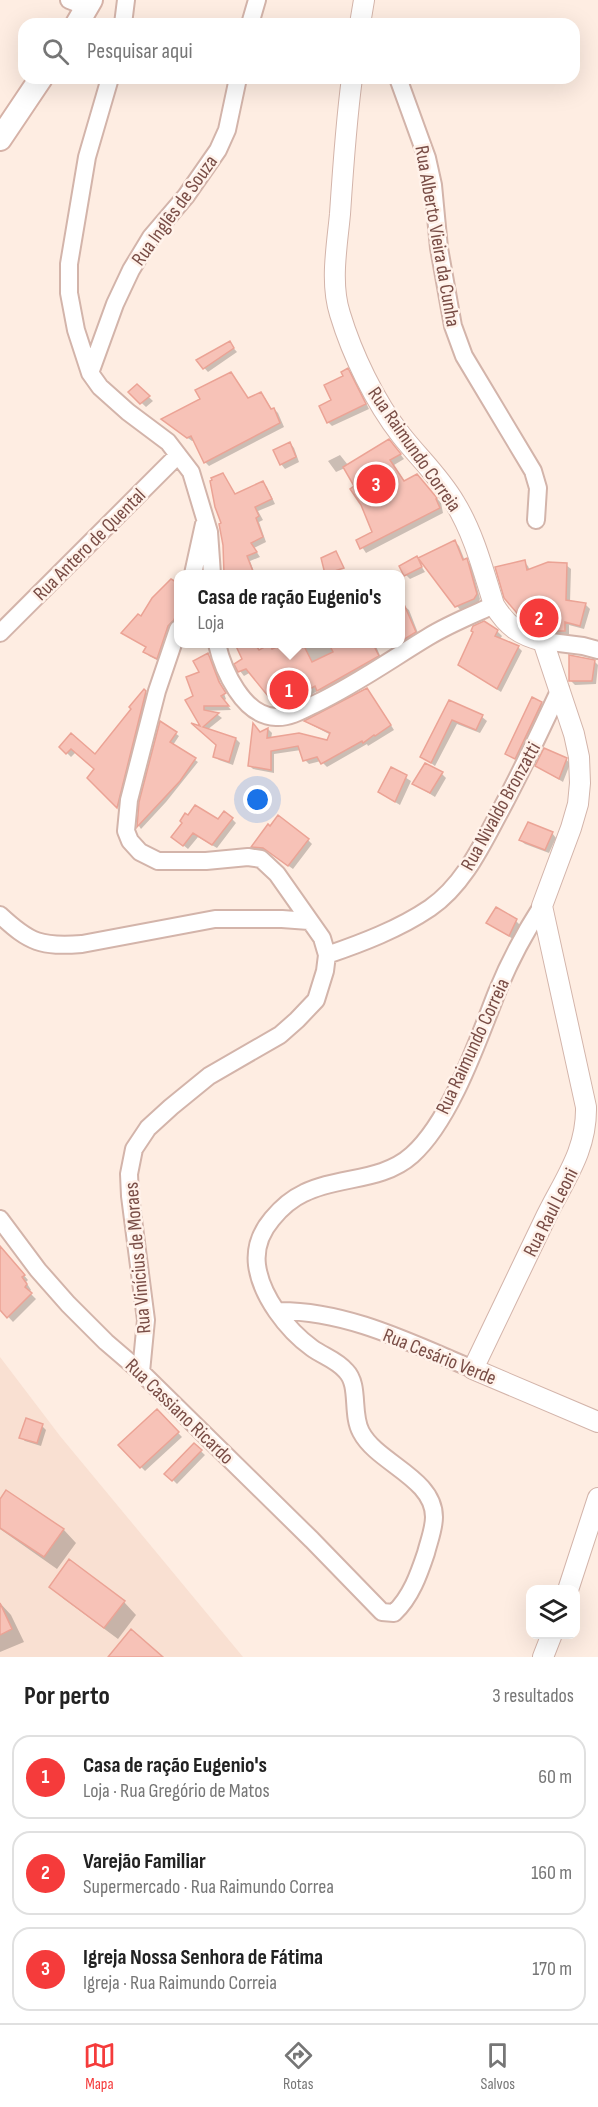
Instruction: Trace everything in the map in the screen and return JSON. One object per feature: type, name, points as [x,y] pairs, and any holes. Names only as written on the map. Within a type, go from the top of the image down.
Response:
[{"type":"main road","points":[[0,139],[37,84]]},
{"type":"street","points":[[124,18],[126,0]]},
{"type":"street","points":[[252,18],[257,0]]},
{"type":"street","points":[[361,18],[364,0]]},
{"type":"street","points":[[108,84],[87,157],[69,264],[69,293],[74,321],[90,373],[100,387],[128,412],[168,442],[191,472],[206,517],[212,570]]},
{"type":"street","name":"Rua Inglês de Souza","points":[[90,373],[115,304],[131,270],[151,237],[186,196],[218,150],[227,130],[237,84]]},
{"type":"street","name":"Rua Raimundo Correia","points":[[351,84],[343,155],[336,263],[339,313],[359,362],[389,418],[427,463],[455,502],[468,526],[494,605],[510,627],[528,638],[543,641],[574,734],[579,757],[580,783],[578,804],[571,828],[542,906],[512,959],[462,1077],[431,1133],[411,1156],[384,1171],[305,1192],[282,1207],[267,1224],[256,1251],[257,1267],[263,1288],[277,1311],[298,1337],[349,1374],[353,1386],[355,1418],[362,1434],[377,1453],[412,1478],[425,1492],[432,1505],[434,1515],[432,1532],[421,1568],[403,1604],[393,1613],[382,1612],[368,1598]]},
{"type":"street","name":"Rua Alberto Vieira da Cunha","points":[[400,84],[429,166],[445,289],[453,326],[464,356],[533,471],[538,488],[536,520]]},
{"type":"street","name":"Rua Antero de Quental","points":[[0,633],[178,455]]},
{"type":"street","points":[[194,570],[206,517]]},
{"type":"street","points":[[218,648],[229,680],[244,699],[258,711],[277,717],[296,713],[338,693],[379,670],[430,636],[494,605]]},
{"type":"street","points":[[174,640],[157,691],[129,800],[126,831],[130,841],[140,852],[158,861],[206,861],[248,857],[261,859],[277,874],[322,938],[327,955]]},
{"type":"street","points":[[543,641],[598,650]]},
{"type":"street","name":"Rua Nivaldo Bronzatti","points":[[327,955],[362,943],[408,921],[432,907],[453,887],[475,859],[517,781],[560,689]]},
{"type":"street","name":"Rua Raul Leoni","points":[[473,1370],[549,1210],[578,1157],[587,1124],[586,1107],[542,906]]},
{"type":"street","points":[[0,915],[28,939],[41,944],[61,945],[82,944],[215,919],[309,921]]},
{"type":"street","name":"Rua Vinícius de Moraes","points":[[141,1371],[146,1320],[130,1196],[129,1174],[134,1149],[148,1128],[209,1076],[280,1035],[297,1020],[316,1000],[325,971],[327,955]]},
{"type":"street","name":"Rua Cassiano Ricardo","points":[[0,1218],[38,1270],[68,1304],[106,1342],[141,1371],[368,1598]]},
{"type":"street","name":"Rua Cesário Verde","points":[[277,1311],[303,1311],[334,1317],[394,1336],[598,1422]]},
{"type":"street","points":[[570,1585],[598,1498]]},
{"type":"street","points":[[543,1657],[550,1639]]},
{"type":"shaded area","points":[[0,1357],[60,1436],[243,1657],[0,1657]]},
{"type":"building","points":[[230,341],[234,348],[203,369],[196,360]]},
{"type":"building","points":[[348,368],[366,404],[327,423],[319,406],[331,400],[324,385],[343,376],[341,372]]},
{"type":"building","points":[[231,372],[248,398],[261,392],[271,409],[274,408],[280,423],[204,463],[191,436],[187,438],[161,419],[200,399],[195,390]]},
{"type":"building","points":[[137,384],[150,396],[140,404],[128,392]]},
{"type":"building","points":[[389,439],[401,454],[390,460],[404,481],[417,474],[437,498],[440,508],[360,549],[356,540],[372,532],[361,505],[350,489],[354,486],[343,467]]},
{"type":"building","points":[[290,442],[296,457],[280,465],[273,450]]},
{"type":"building","points":[[223,473],[235,494],[263,481],[272,499],[255,507],[259,516],[256,518],[263,537],[251,543],[257,552],[247,556],[252,570],[224,570],[219,524],[221,523],[215,507],[211,478]]},
{"type":"building","points":[[455,540],[463,560],[467,558],[477,594],[474,599],[455,607],[418,558]]},
{"type":"building","points":[[336,551],[344,568],[324,570],[321,558]]},
{"type":"building","points":[[417,556],[422,567],[405,576],[405,570],[401,570],[399,566]]},
{"type":"building","points":[[525,560],[527,570],[548,562],[567,563],[566,600],[586,603],[580,626],[565,622],[565,631],[549,631],[522,619],[504,598],[495,567]]},
{"type":"building","points":[[171,579],[174,581],[174,620],[168,626],[157,659],[143,652],[146,647],[121,633],[138,614],[141,616],[152,598]]},
{"type":"building","points":[[405,607],[416,632],[405,639]]},
{"type":"building","points":[[484,621],[498,630],[495,636],[519,646],[497,689],[458,665],[473,632],[471,631],[473,626]]},
{"type":"building","points":[[237,648],[258,648],[259,650],[285,648],[286,650],[305,648],[312,662],[333,652],[331,648],[375,648],[379,656],[317,691],[315,686],[297,696],[299,700],[284,706],[275,678],[272,701],[246,669],[238,672],[234,664],[242,659]]},
{"type":"building","points":[[208,653],[219,682],[226,693],[221,696],[229,706],[204,706],[204,710],[219,713],[203,727],[236,738],[229,762],[213,757],[216,745],[191,723],[200,726],[185,700],[193,696],[186,677],[199,672],[193,661]]},
{"type":"building","points":[[569,655],[595,660],[592,681],[569,681]]},
{"type":"building","points":[[367,688],[391,725],[375,736],[321,764],[317,757],[303,761],[298,746],[271,751],[271,770],[248,766],[253,723],[260,732],[268,728],[267,738],[299,733],[327,740],[330,733],[304,721]]},
{"type":"building","points":[[144,689],[146,691],[117,808],[87,778],[94,769],[71,749],[66,754],[59,747],[71,733],[95,754]]},
{"type":"building","points":[[532,697],[542,702],[515,759],[505,754]]},
{"type":"building","points":[[449,700],[483,715],[476,730],[452,720],[431,763],[420,757]]},
{"type":"building","points":[[160,721],[177,732],[170,742],[196,758],[180,781],[137,827],[139,802]]},
{"type":"building","points":[[544,748],[567,758],[559,779],[535,766]]},
{"type":"building","points":[[425,763],[443,772],[430,793],[412,784]]},
{"type":"building","points":[[391,767],[407,775],[395,802],[378,792]]},
{"type":"building","points":[[195,805],[218,819],[224,811],[233,818],[212,845],[193,833],[183,846],[171,837],[182,823],[180,821],[185,813],[188,815]]},
{"type":"building","points":[[278,815],[309,839],[288,866],[263,848],[251,847],[268,824],[270,826]]},
{"type":"building","points":[[528,822],[553,832],[545,850],[519,840]]},
{"type":"building","points":[[496,907],[517,919],[509,936],[486,923]]},
{"type":"building","points":[[0,1246],[25,1275],[22,1277],[27,1284],[25,1287],[32,1293],[7,1318],[0,1310]]},
{"type":"building","points":[[157,1409],[179,1432],[140,1468],[118,1445]]},
{"type":"building","points":[[26,1418],[43,1424],[37,1443],[19,1438]]},
{"type":"building","points":[[194,1443],[202,1450],[172,1481],[164,1474]]},
{"type":"building","points":[[6,1490],[64,1529],[44,1557],[0,1528],[0,1499]]},
{"type":"building","points":[[69,1559],[125,1601],[104,1628],[49,1587]]},
{"type":"building","points":[[0,1603],[12,1629],[0,1635]]},
{"type":"building","points":[[131,1629],[163,1657],[108,1657]]},
{"type":"place","name":"Igreja Nossa Senhora de Fátima","points":[[376,484]]},
{"type":"place","name":"Varejão Familiar","points":[[539,618]]},
{"type":"place","name":"Casa de ração Eugenio's","points":[[289,690]]}]
